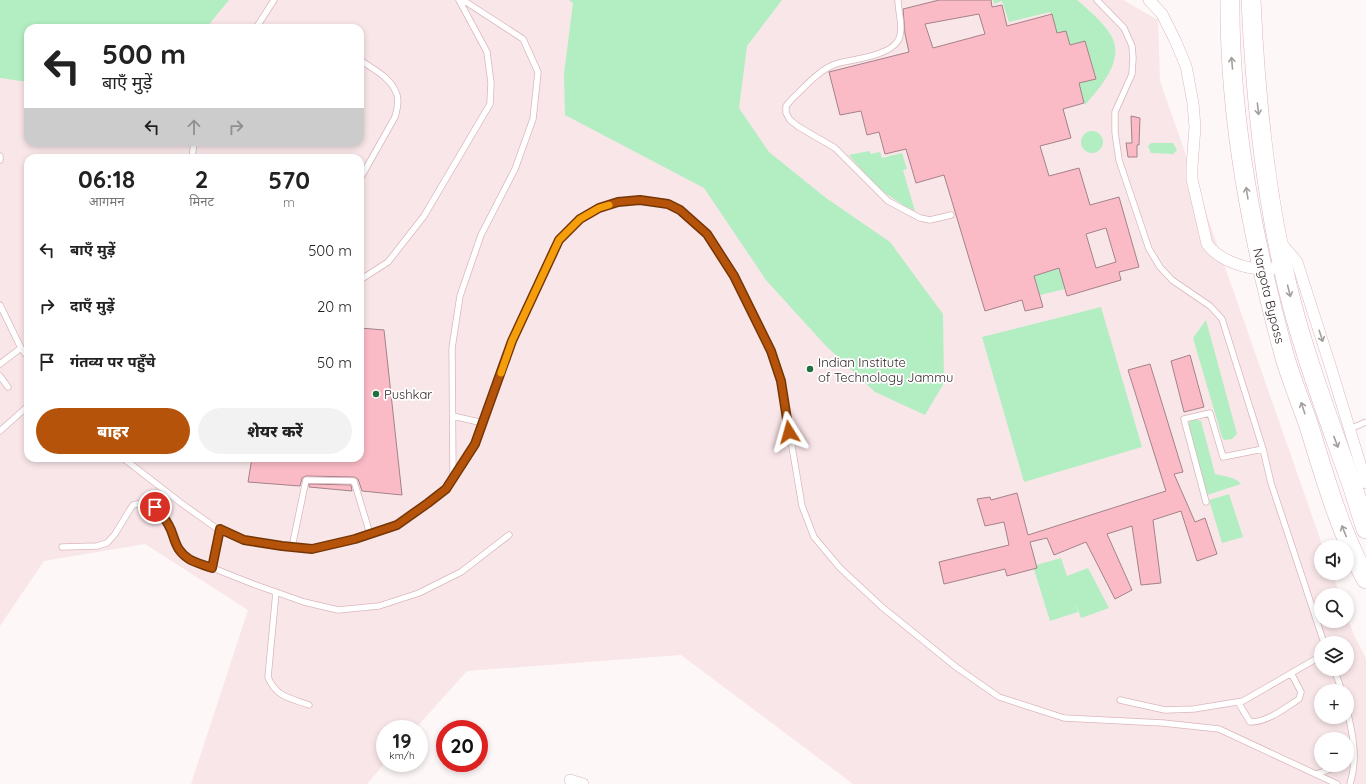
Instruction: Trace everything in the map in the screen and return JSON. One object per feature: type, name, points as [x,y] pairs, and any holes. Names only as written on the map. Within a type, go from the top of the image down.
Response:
[{"type":"highway","name":"Nargota Bypass","points":[[1230,0],[1231,52],[1237,117],[1247,195],[1254,231],[1286,359],[1333,504],[1354,555],[1366,579]]},
{"type":"highway","name":"Nargota Bypass","points":[[1251,0],[1261,131],[1276,232],[1283,268],[1298,325],[1321,399],[1349,475],[1366,529]]},
{"type":"street","points":[[1150,0],[1162,14],[1186,66],[1193,102],[1195,127],[1192,179],[1207,244],[1212,251],[1239,265],[1263,269],[1283,268]]},
{"type":"street","points":[[1276,232],[1297,262],[1366,483]]},
{"type":"street","points":[[570,780],[583,784]]},
{"type":"lane","points":[[259,24],[274,0]]},
{"type":"lane","points":[[364,277],[388,262],[424,216],[490,104],[492,83],[488,52],[459,0]]},
{"type":"lane","points":[[453,478],[452,348],[460,296],[481,235],[515,169],[533,119],[538,72],[523,39],[463,0]]},
{"type":"lane","points":[[898,0],[900,31],[897,42],[890,48],[878,54],[837,63],[826,69],[791,100],[786,106],[786,113],[790,120],[799,127],[836,148],[888,201],[920,218],[930,220],[951,214]]},
{"type":"lane","points":[[1097,0],[1124,28],[1132,46],[1132,74],[1115,112],[1115,128],[1119,160],[1149,249],[1160,267],[1172,280],[1210,306],[1222,319],[1263,450],[1271,483],[1322,636]]},
{"type":"lane","points":[[364,63],[388,79],[397,95],[395,117],[364,172]]},
{"type":"lane","points":[[128,462],[181,503],[220,529],[244,540],[312,549],[355,539],[397,525],[446,489],[475,444],[512,341],[559,240],[580,219],[599,208],[618,202],[640,200],[668,204],[680,210],[707,234],[734,276],[771,351],[781,381],[802,506],[814,537],[840,568],[882,606],[956,667],[999,697],[1064,718],[1163,723],[1219,729],[1337,784]]},
{"type":"lane","points":[[0,305],[24,352]]},
{"type":"lane","points":[[0,364],[21,348]]},
{"type":"lane","points":[[0,376],[8,387]]},
{"type":"lane","points":[[0,431],[24,410]]},
{"type":"lane","points":[[1206,502],[1184,418],[1210,413],[1222,457],[1263,450]]},
{"type":"lane","points":[[453,416],[483,422]]},
{"type":"lane","points":[[1350,429],[1366,422]]},
{"type":"lane","points":[[292,547],[306,480],[354,481],[370,534]]},
{"type":"lane","points":[[62,547],[97,546],[107,543],[115,534],[128,511],[134,505],[141,503],[147,504],[155,507],[161,513],[171,530],[180,552],[190,559],[304,602],[338,610],[379,606],[419,593],[461,572],[509,535]]},
{"type":"lane","points":[[212,568],[220,529]]},
{"type":"lane","points":[[276,592],[268,677],[272,687],[281,695],[309,705]]},
{"type":"lane","points":[[1120,700],[1165,710],[1194,708],[1243,701],[1314,660]]},
{"type":"lane","points":[[1238,702],[1250,722],[1256,722],[1272,715],[1299,698],[1301,692],[1291,674]]},
{"type":"lane","points":[[1316,774],[1322,772]]},
{"type":"lane","points":[[1350,784],[1354,772]]},
{"type":"shaded area","name":"Indian Institute of Technology Jammu","points":[[0,0],[1123,0],[1158,20],[1160,81],[1321,540],[1314,540],[1314,580],[1335,580],[1337,588],[1314,588],[1314,628],[1351,628],[1366,659],[1366,784],[853,784],[681,655],[467,671],[423,720],[376,720],[376,772],[377,772],[367,784],[191,784],[248,610],[145,544],[44,561],[0,626]]},
{"type":"green space","points":[[0,0],[229,0],[209,24],[24,24],[24,81],[0,78]]},
{"type":"green space","points":[[569,0],[782,0],[747,46],[739,108],[769,152],[826,198],[890,242],[943,314],[944,383],[925,415],[875,392],[825,345],[766,280],[704,188],[565,115],[564,74],[573,3]]},
{"type":"green space","points":[[993,0],[1077,0],[1103,25],[1114,42],[1115,51],[1112,68],[1102,84],[1085,105],[1078,83],[1096,78],[1085,41],[1070,45],[1057,33],[1050,12],[1009,22],[1002,1],[994,4]]},
{"type":"green space","points":[[1092,131],[1100,134],[1103,142],[1100,150],[1092,153],[1084,150],[1081,142],[1084,134]]},
{"type":"green space","points":[[1151,143],[1173,143],[1177,150],[1173,154],[1151,153],[1148,146]]},
{"type":"green space","points":[[869,151],[871,154],[880,152],[882,158],[902,153],[907,169],[903,170],[915,211],[876,187],[849,155]]},
{"type":"green space","points":[[1059,268],[1065,289],[1040,295],[1034,276]]},
{"type":"green space","points":[[1101,307],[1142,447],[1024,482],[982,337]]},
{"type":"green space","points":[[1206,320],[1237,434],[1232,439],[1224,440],[1222,437],[1193,338]]},
{"type":"green space","points":[[1194,419],[1201,421],[1215,474],[1233,478],[1241,484],[1207,495],[1188,426],[1190,421]]},
{"type":"green space","points":[[1229,494],[1243,537],[1222,543],[1209,500]]},
{"type":"green space","points":[[1061,558],[1067,576],[1088,568],[1109,608],[1081,618],[1075,602],[1078,612],[1050,621],[1033,566]]},
{"type":"building","points":[[939,0],[991,0],[992,7],[1002,5],[1007,26],[1052,14],[1057,33],[1066,31],[1070,45],[1085,41],[1096,79],[1079,83],[1084,103],[1063,109],[1071,138],[1040,146],[1049,176],[1079,168],[1090,205],[1119,197],[1139,267],[1119,272],[1121,280],[1067,296],[1059,268],[1034,276],[1043,307],[1025,311],[1022,300],[985,311],[944,175],[916,183],[906,149],[885,154],[879,132],[867,135],[861,111],[840,115],[829,72],[909,52],[905,34],[903,9]],"holes":[[[979,14],[985,34],[933,48],[925,24]],[[1106,228],[1116,262],[1096,268],[1086,234]]]},
{"type":"building","points":[[1131,116],[1140,118],[1137,157],[1128,157],[1126,143],[1132,143]]},
{"type":"building","name":"Pushkar","points":[[364,328],[384,330],[402,495],[362,491],[358,479],[354,477],[306,476],[302,478],[300,486],[248,482],[251,462],[364,462]]},
{"type":"building","points":[[1190,355],[1204,407],[1184,412],[1171,361]]},
{"type":"building","points":[[1150,364],[1183,472],[1174,474],[1195,522],[1205,518],[1217,554],[1197,561],[1181,511],[1153,520],[1161,583],[1141,585],[1132,526],[1107,534],[1132,590],[1115,599],[1086,542],[1054,555],[1047,538],[1030,542],[1037,568],[1007,576],[1005,569],[944,584],[939,562],[1009,545],[1004,522],[985,526],[977,499],[990,497],[991,500],[1017,493],[1028,535],[1166,491],[1128,370]]},
{"type":"building","points":[[309,484],[351,485],[352,491],[309,487]]},
{"type":"slow traffic","points":[[501,373],[512,341],[559,240],[580,219],[599,208],[609,205]]},
{"type":"place","name":"Indian Institute of Technology Jammu","points":[[810,369]]},
{"type":"place","name":"Pushkar","points":[[376,394]]},
{"type":"route","points":[[155,507],[161,513],[171,530],[180,552],[190,559],[212,568],[220,529],[244,540],[312,549],[355,539],[397,525],[446,489],[475,444],[512,341],[559,240],[580,219],[599,208],[618,202],[640,200],[668,204],[680,210],[707,234],[734,276],[771,351],[781,381],[789,432]]}]
